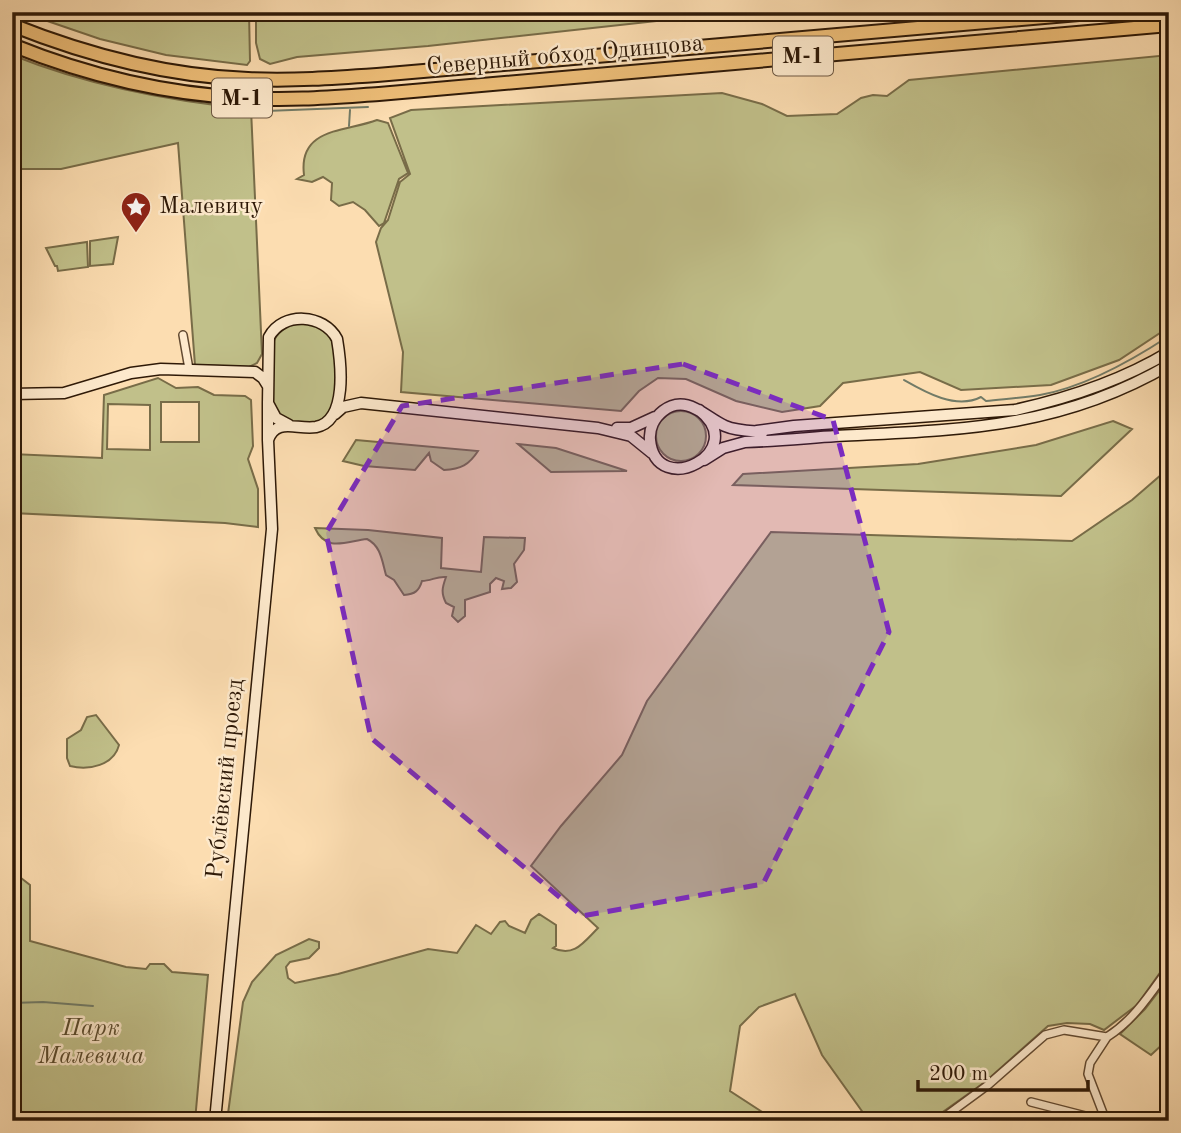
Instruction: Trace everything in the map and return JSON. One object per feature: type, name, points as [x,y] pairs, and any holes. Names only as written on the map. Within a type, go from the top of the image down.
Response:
[{"type":"highway","name":"Северный обход Одинцова","points":[[12,25],[73,48],[164,70],[218,77],[278,80],[377,75],[1102,12]]},
{"type":"highway","name":"Северный обход Одинцова","points":[[12,45],[67,66],[161,89],[216,96],[278,99],[379,94],[1169,25]]},
{"type":"street","points":[[289,425],[276,418],[268,403],[269,337],[272,331],[285,321],[315,320],[325,324],[337,340],[339,401],[335,414]]},
{"type":"street","points":[[183,335],[189,369]]},
{"type":"street","points":[[757,431],[1015,410],[1100,386],[1169,352]]},
{"type":"street","points":[[247,371],[260,365],[268,354]]},
{"type":"street","points":[[598,428],[631,436],[660,460],[679,469],[690,468],[723,448],[745,442],[953,431],[1016,422],[1089,402],[1169,365]]},
{"type":"street","points":[[12,394],[64,393],[146,370],[247,371],[260,374],[268,386]]},
{"type":"street","points":[[339,386],[346,395],[361,403]]},
{"type":"street","name":"Рублёвский проезд","points":[[215,1121],[272,529],[268,403]]},
{"type":"street","points":[[268,440],[275,429],[289,425],[315,427],[324,424],[343,407],[361,403],[598,428],[631,428],[679,405],[699,410],[725,426],[834,437]]},
{"type":"street","points":[[660,460],[652,447],[650,432],[664,410]]},
{"type":"street","points":[[699,410],[710,421],[714,437],[710,452],[704,460]]},
{"type":"street","points":[[1105,1121],[1088,1074],[1090,1063],[1107,1037],[1122,1027],[1143,1005],[1169,968]]},
{"type":"street","points":[[939,1121],[988,1085],[1045,1035],[1064,1030],[1107,1037]]},
{"type":"street","points":[[1031,1102],[1105,1121]]},
{"type":"highlighted area","points":[[683,364],[833,420],[889,632],[763,884],[582,916],[371,738],[326,533],[402,406]]},
{"type":"green space","points":[[21,12],[249,12],[250,61],[247,65],[166,55],[100,39]]},
{"type":"green space","points":[[256,12],[708,12],[702,16],[428,46],[297,57],[270,64],[260,59],[256,43]]},
{"type":"green space","points":[[12,55],[70,75],[130,91],[251,109],[262,354],[257,363],[249,367],[195,365],[178,143],[61,169],[19,169],[12,175]]},
{"type":"green space","points":[[1169,55],[1169,327],[1119,360],[1051,385],[961,390],[920,372],[843,383],[820,406],[782,412],[736,401],[686,379],[658,378],[639,391],[621,411],[401,392],[403,352],[376,242],[381,228],[388,220],[400,182],[410,174],[390,118],[411,110],[722,93],[762,104],[787,116],[837,114],[861,98],[887,96],[909,80]]},
{"type":"green space","points":[[377,120],[388,123],[408,173],[399,179],[384,223],[379,226],[365,210],[353,202],[339,206],[331,200],[332,183],[323,177],[312,182],[297,179],[304,175],[304,159],[316,140],[339,130]]},
{"type":"green space","points":[[118,237],[113,264],[90,266],[90,241]]},
{"type":"green space","points":[[87,242],[88,267],[58,271],[46,248]]},
{"type":"green space","points":[[291,324],[313,324],[329,332],[334,349],[337,372],[335,404],[326,417],[310,424],[285,419],[278,413],[273,402],[273,342],[279,333]]},
{"type":"green space","points":[[158,378],[176,388],[198,387],[214,395],[245,396],[251,400],[253,446],[248,459],[258,489],[258,527],[225,523],[12,513],[12,454],[102,458],[104,395]],"holes":[[[161,402],[199,402],[199,442],[161,442]],[[108,404],[150,405],[150,450],[107,449]]]},
{"type":"green space","points":[[681,411],[698,419],[706,436],[698,453],[681,461],[664,453],[656,436],[664,419]]},
{"type":"green space","points":[[1113,421],[1132,429],[1061,496],[733,485],[743,474],[918,464],[1036,445]]},
{"type":"green space","points":[[356,440],[478,451],[468,463],[444,470],[431,461],[429,453],[415,470],[364,466],[343,461]]},
{"type":"green space","points":[[518,444],[556,448],[627,471],[551,472]]},
{"type":"green space","points":[[1169,468],[1169,960],[1137,1005],[1104,1030],[1090,1024],[1048,1026],[985,1082],[930,1121],[869,1121],[822,1055],[795,994],[759,1007],[740,1026],[730,1091],[776,1121],[227,1121],[243,1002],[252,982],[276,955],[309,939],[319,942],[319,948],[309,958],[290,962],[286,967],[288,978],[295,983],[428,949],[457,953],[476,925],[491,934],[500,922],[505,921],[509,926],[525,933],[531,920],[539,914],[556,925],[556,946],[553,948],[560,951],[578,947],[598,928],[531,866],[561,826],[622,755],[647,701],[771,532],[1072,541],[1132,500]]},
{"type":"green space","points":[[315,528],[368,530],[442,538],[441,568],[481,572],[484,537],[525,538],[524,550],[514,564],[517,582],[511,588],[502,589],[504,581],[496,578],[490,584],[490,592],[465,600],[465,616],[458,622],[452,616],[454,607],[446,603],[443,596],[446,577],[422,581],[416,591],[404,595],[394,580],[386,575],[380,554],[372,542],[367,539],[331,543],[325,541]]},
{"type":"green space","points":[[96,715],[119,745],[116,752],[100,765],[85,768],[70,766],[67,739],[81,730],[87,717]]},
{"type":"green space","name":"Парк Малевича","points":[[12,871],[30,885],[30,941],[126,967],[146,969],[150,964],[164,964],[172,972],[208,975],[195,1121],[12,1121]]},
{"type":"green space","points":[[1169,978],[1169,1044],[1165,1042],[1151,1055],[1120,1034],[1145,1009]]},
{"type":"waterway","points":[[266,111],[368,107]]},
{"type":"waterway","points":[[349,126],[350,110]]},
{"type":"waterway","points":[[904,380],[941,398],[961,402],[981,397],[986,401],[1040,395],[1074,386],[1107,372],[1169,336]]},
{"type":"waterway","points":[[12,1003],[43,1002],[93,1006]]},
{"type":"place","name":"Малевичу","points":[[136,234]]}]
